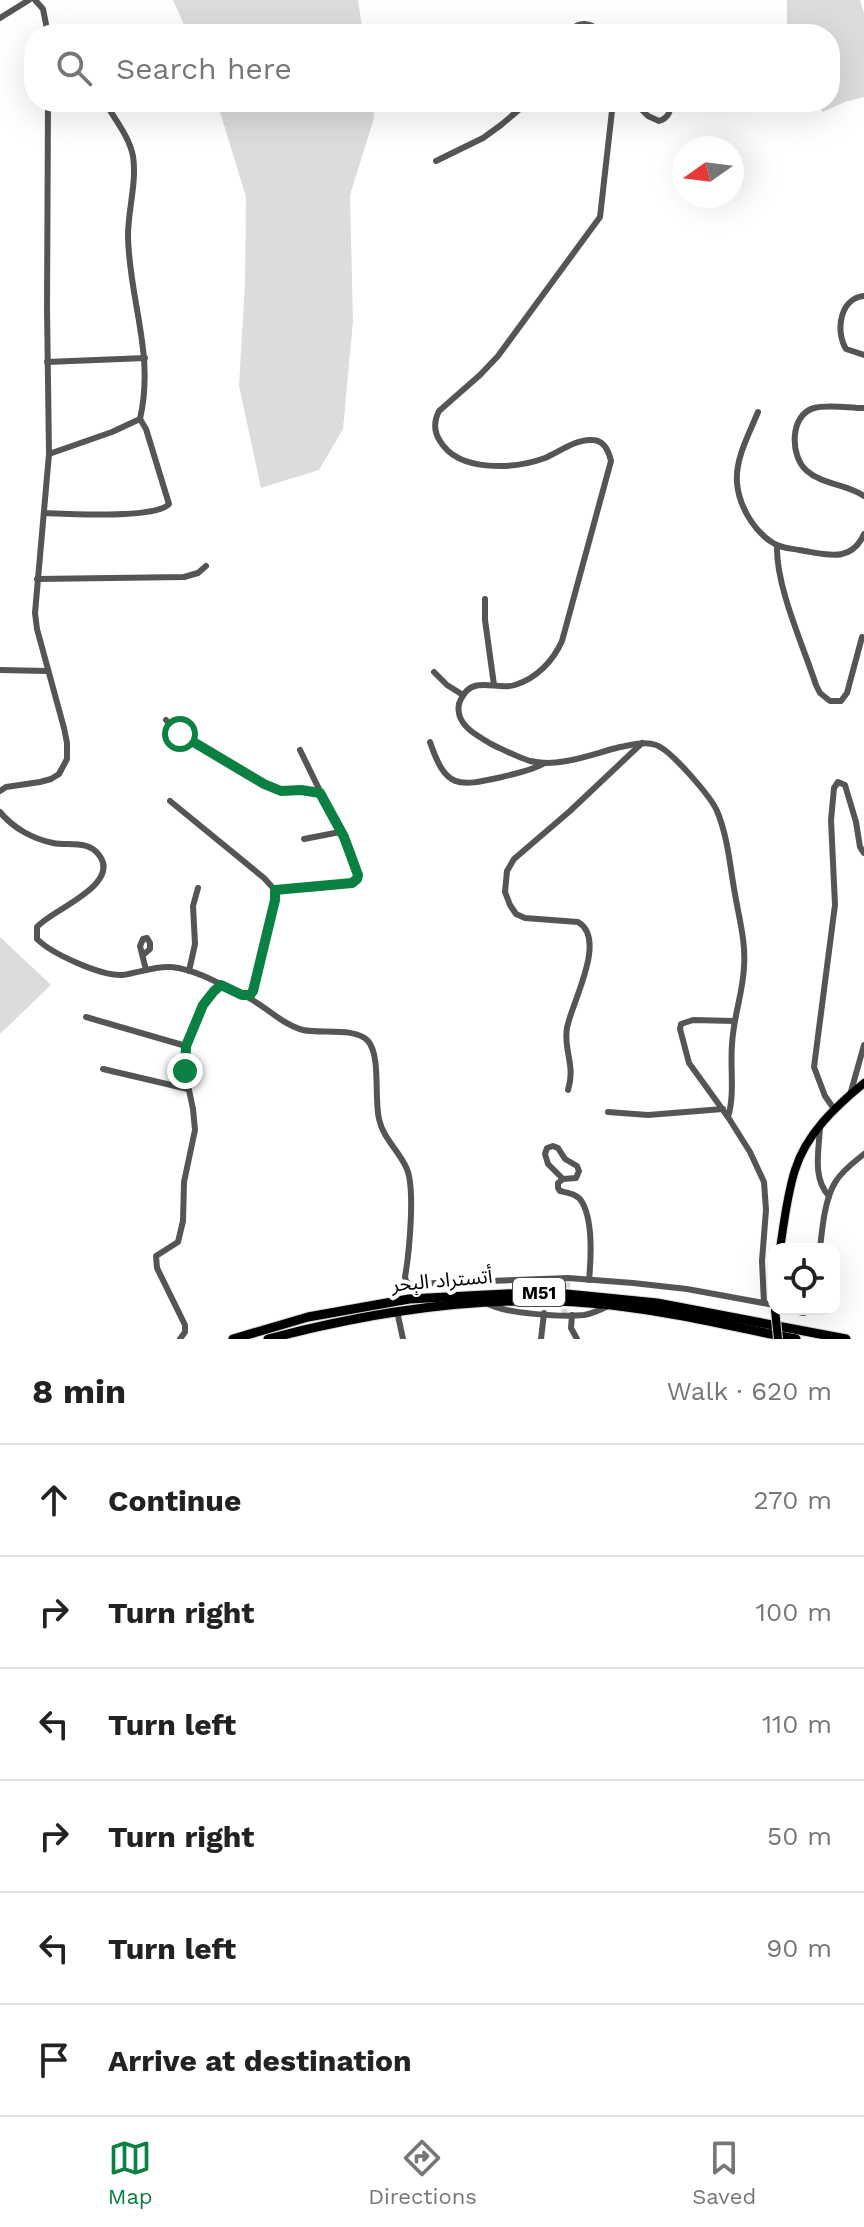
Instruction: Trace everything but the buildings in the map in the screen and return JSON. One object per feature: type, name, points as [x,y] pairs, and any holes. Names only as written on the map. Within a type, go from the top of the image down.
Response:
[{"type":"highway","name":"أتستراد البحر","points":[[233,1339],[332,1312],[409,1299],[546,1292],[642,1301],[846,1339]]},
{"type":"highway","name":"أتستراد البحر","points":[[268,1339],[397,1311],[533,1302],[609,1304],[796,1339]]},
{"type":"highway","points":[[743,1329],[775,1339]]},
{"type":"main road","points":[[781,1243],[801,1155],[834,1109],[864,1083]]},
{"type":"main road","points":[[775,1315],[775,1339]]},
{"type":"street","points":[[0,18],[32,0],[43,9]]},
{"type":"street","points":[[41,0],[48,24]]},
{"type":"street","points":[[0,791],[6,787],[51,779],[64,767],[67,759],[67,743],[35,613],[49,454],[48,112]]},
{"type":"street","points":[[44,513],[144,513],[161,510],[169,504],[140,419],[145,358],[128,234],[135,172],[132,153],[111,112]]},
{"type":"street","points":[[436,161],[483,138],[516,112]]},
{"type":"street","points":[[612,112],[600,217],[498,356],[439,411],[436,419],[437,437],[441,443],[448,451],[468,461],[492,465],[525,464],[594,439],[604,445],[611,461],[557,651],[548,665],[526,680],[511,686],[476,684],[463,695],[458,706],[460,717],[470,731],[532,762],[561,762],[642,743],[655,745],[674,759],[715,807],[721,821],[743,936],[744,967],[734,1021],[728,1117]]},
{"type":"street","points":[[644,112],[659,121],[665,120],[670,112]]},
{"type":"street","points":[[864,296],[855,297],[849,302],[840,328],[846,349],[864,355]]},
{"type":"street","points":[[47,362],[145,358]]},
{"type":"street","points":[[864,408],[810,409],[800,421],[794,447],[800,465],[810,474],[851,488],[864,496]]},
{"type":"street","points":[[758,412],[740,459],[738,486],[751,521],[777,546],[838,555],[857,546],[864,534]]},
{"type":"street","points":[[49,454],[140,419]]},
{"type":"street","points":[[777,546],[781,581],[816,685],[830,701],[841,701],[847,693],[862,637]]},
{"type":"street","points":[[37,579],[184,577],[195,575],[206,566]]},
{"type":"street","points":[[485,599],[494,685]]},
{"type":"street","points":[[0,670],[47,671]]},
{"type":"street","points":[[434,672],[463,695]]},
{"type":"street","points":[[166,720],[180,734],[264,784],[281,791],[320,793]]},
{"type":"street","points":[[430,742],[438,765],[445,774],[465,784],[532,770],[545,763]]},
{"type":"street","points":[[568,1090],[572,1069],[567,1029],[587,968],[590,946],[587,932],[584,925],[578,922],[525,918],[516,914],[505,892],[507,871],[514,859],[642,743]]},
{"type":"street","points":[[275,890],[340,886],[355,881],[358,875],[346,840],[300,750]]},
{"type":"street","points":[[301,790],[310,771]]},
{"type":"street","points":[[834,1109],[814,1067],[835,905],[831,820],[834,788],[838,782],[845,785],[864,853]]},
{"type":"street","points":[[170,801],[275,890],[253,991],[248,996]]},
{"type":"street","points":[[0,812],[33,837],[90,847],[103,862],[102,874],[91,889],[40,923],[36,931],[40,942],[78,962],[108,973],[121,975],[167,967],[189,971],[248,996],[261,1008],[298,1028],[360,1035],[368,1041],[374,1055],[378,1119],[388,1141],[407,1167],[409,1176],[411,1221],[406,1281],[409,1284],[542,1278],[589,1280],[708,1292],[768,1305]]},
{"type":"street","points":[[304,839],[340,832]]},
{"type":"street","points":[[189,971],[195,944],[193,906],[198,888]]},
{"type":"street","points":[[143,955],[146,970]]},
{"type":"street","points":[[180,1339],[185,1325],[155,1262],[161,1251],[178,1242],[183,1221],[184,1182],[195,1130],[184,1061],[186,1046],[203,1005],[221,985]]},
{"type":"street","points":[[86,1017],[186,1046]]},
{"type":"street","points":[[734,1021],[685,1022],[680,1026],[681,1038],[689,1063],[750,1152],[766,1188],[762,1277],[764,1303]]},
{"type":"street","points":[[850,1095],[864,1045]]},
{"type":"street","points":[[103,1069],[188,1089]]},
{"type":"street","points":[[608,1112],[648,1115],[723,1109]]},
{"type":"street","points":[[820,1125],[819,1180],[829,1196]]},
{"type":"street","points":[[563,1179],[545,1158],[549,1147],[558,1148],[579,1171],[576,1178],[563,1179],[558,1183],[558,1188],[572,1193],[582,1202],[592,1254],[589,1280]]},
{"type":"street","points":[[821,1243],[829,1196],[838,1177],[864,1154]]},
{"type":"street","points":[[473,1294],[486,1282]]},
{"type":"street","points":[[626,1299],[637,1283]]},
{"type":"street","points":[[637,1283],[642,1301]]},
{"type":"street","points":[[487,1303],[505,1311],[572,1315],[586,1315],[609,1304]]},
{"type":"street","points":[[397,1311],[403,1339]]},
{"type":"street","points":[[541,1339],[544,1313]]},
{"type":"street","points":[[572,1315],[571,1328],[577,1339]]},
{"type":"shaded area","points":[[173,0],[358,0],[362,24],[184,24]]},
{"type":"shaded area","points":[[787,0],[860,0],[864,13],[864,97],[840,104],[840,24],[787,24]]},
{"type":"shaded area","points":[[220,112],[373,112],[350,195],[353,321],[343,429],[319,470],[261,488],[239,386],[246,197]]},
{"type":"shaded area","points":[[0,937],[51,985],[0,1034]]},
{"type":"tunnel","points":[[564,1315],[568,1278]]},
{"type":"route","points":[[180,734],[264,784],[281,791],[320,793],[344,837],[358,875],[352,883],[340,886],[275,890],[253,991],[245,996],[221,985],[214,991],[203,1005],[184,1051],[185,1071]]}]
